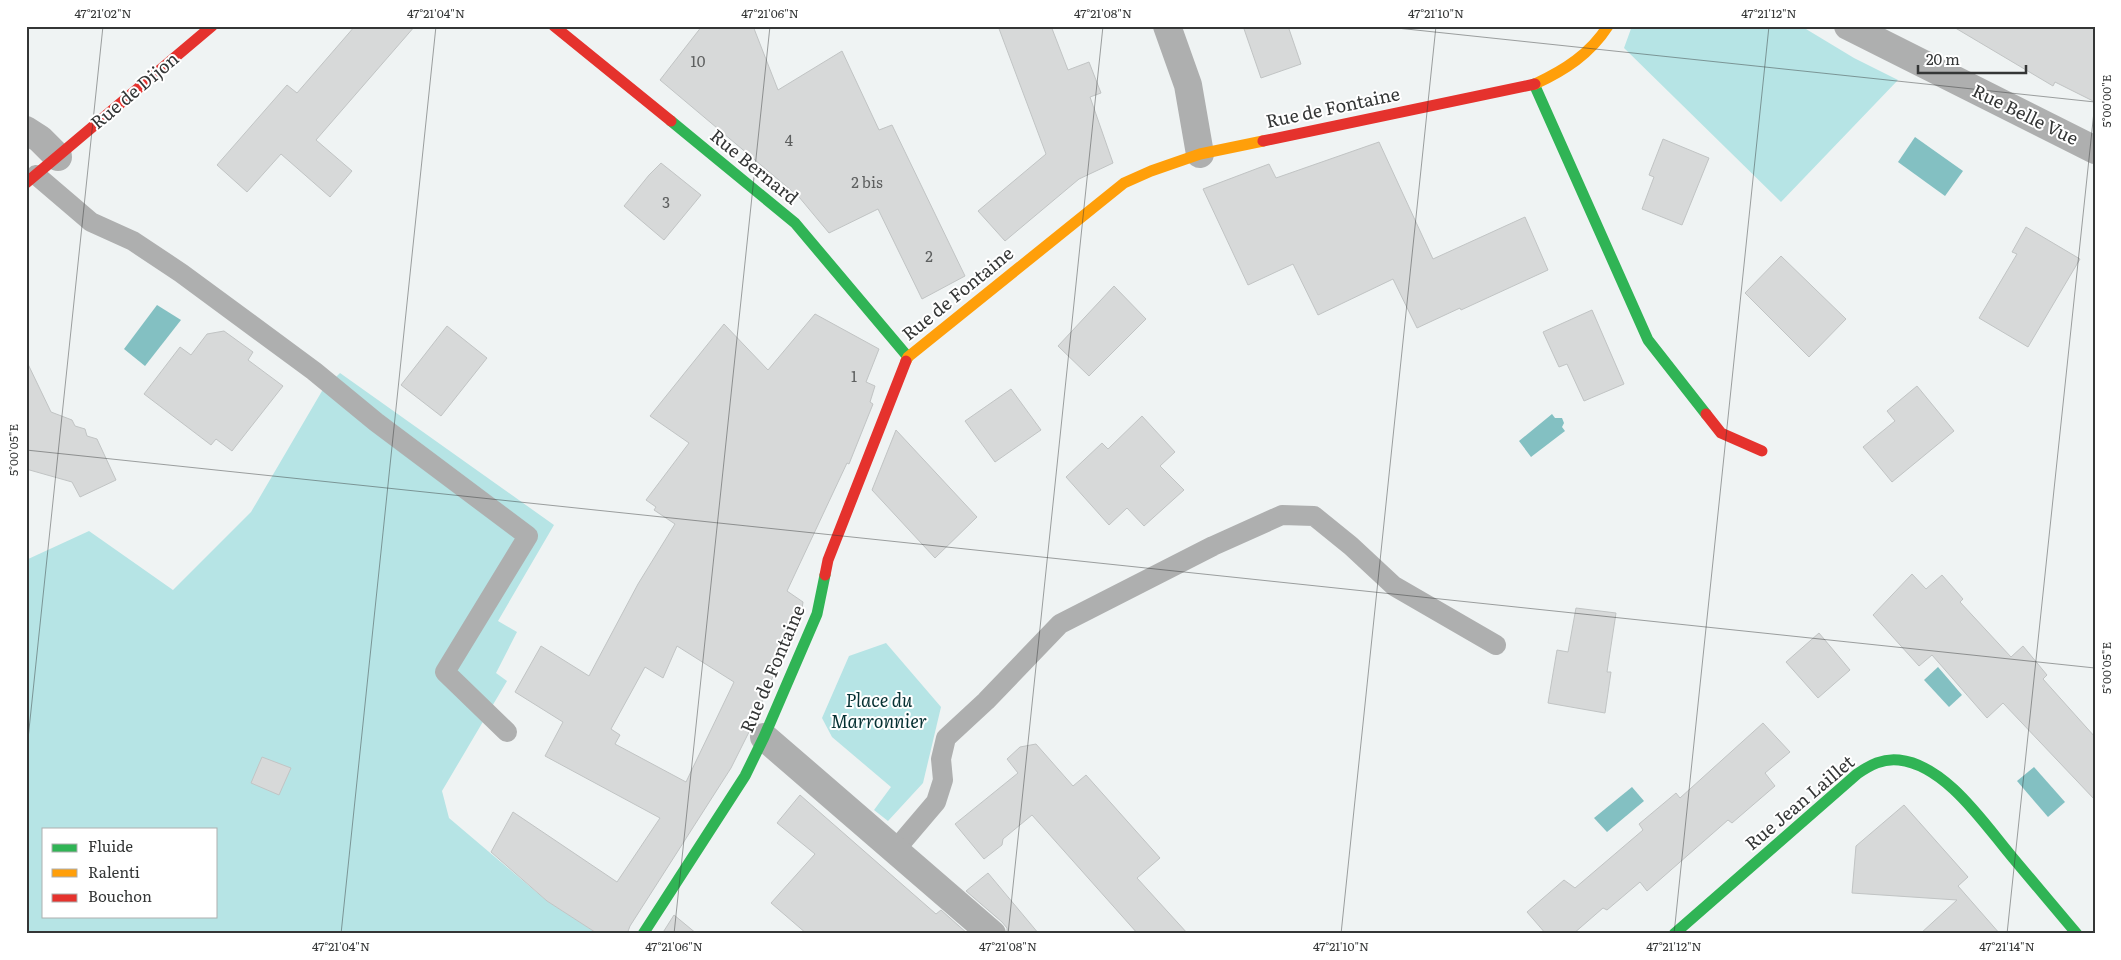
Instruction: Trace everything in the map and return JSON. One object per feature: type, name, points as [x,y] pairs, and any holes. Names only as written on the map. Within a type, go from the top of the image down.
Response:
[{"type":"street","name":"Rue de Dijon","points":[[31,179],[212,26]]},
{"type":"street","name":"Rue Bernard","points":[[554,26],[795,224],[908,357]]},
{"type":"street","points":[[1167,26],[1188,84],[1200,154]]},
{"type":"street","name":"Rue de Fontaine","points":[[643,934],[745,776],[764,737],[817,614],[828,560],[908,357],[1124,183],[1200,154],[1534,84],[1555,75],[1587,54],[1601,39],[1608,26]]},
{"type":"street","name":"Rue Belle Vue","points":[[1848,26],[2095,150]]},
{"type":"street","points":[[1534,84],[1648,340],[1720,433],[1762,451]]},
{"type":"street","points":[[26,130],[40,139],[58,157]]},
{"type":"street","points":[[764,737],[896,849],[992,934]]},
{"type":"street","name":"Rue Jean Laillet","points":[[1674,934],[1857,774],[1877,762],[1899,760],[1918,765],[1938,776],[1960,795],[2077,934]]},
{"type":"lane","points":[[31,179],[91,222],[132,241],[181,273],[314,371],[376,422],[528,536],[445,672],[507,732]]},
{"type":"lane","points":[[896,849],[936,802],[943,780],[941,759],[946,738],[986,701],[1060,624],[1213,546],[1282,515],[1314,516],[1394,586],[1496,645]]},
{"type":"green space","points":[[1632,26],[1801,26],[1854,58],[1898,80],[1781,202],[1624,48]]},
{"type":"green space","points":[[340,373],[554,525],[498,621],[517,632],[496,673],[507,681],[442,791],[449,818],[547,901],[598,934],[26,934],[26,560],[89,531],[173,590],[251,512],[322,391]]},
{"type":"green space","name":"Place du Marronnier","points":[[886,643],[941,707],[923,783],[888,821],[874,810],[891,787],[832,737],[822,718],[849,656]]},
{"type":"shaded area","points":[[1915,137],[1963,171],[1945,196],[1898,162]]},
{"type":"shaded area","points":[[157,305],[181,320],[145,366],[124,349]]},
{"type":"shaded area","points":[[1552,414],[1555,418],[1562,418],[1564,423],[1562,427],[1565,431],[1531,457],[1519,441]]},
{"type":"shaded area","points":[[1938,667],[1962,695],[1949,707],[1924,680]]},
{"type":"shaded area","points":[[2034,767],[2065,802],[2048,817],[2017,781]]},
{"type":"shaded area","points":[[1632,787],[1644,801],[1607,832],[1594,818]]},
{"type":"building","points":[[355,26],[415,26],[316,140],[352,171],[330,197],[281,154],[247,192],[217,165],[287,85],[297,93]]},
{"type":"building","points":[[702,26],[753,26],[778,90],[842,51],[879,130],[892,125],[965,276],[922,299],[878,209],[829,233],[799,197],[660,80]]},
{"type":"building","points":[[998,26],[1051,26],[1068,70],[1089,62],[1101,93],[1090,97],[1113,163],[1079,179],[1005,241],[978,211],[1046,154]]},
{"type":"building","points":[[1243,26],[1288,26],[1301,64],[1261,78]]},
{"type":"building","points":[[1952,26],[2095,26],[2095,102],[2055,82],[2053,86]]},
{"type":"building","points":[[1663,139],[1709,158],[1682,225],[1642,209],[1654,177],[1649,175]]},
{"type":"building","points":[[1379,142],[1433,259],[1525,217],[1548,270],[1417,328],[1393,279],[1318,315],[1293,264],[1248,285],[1203,189],[1269,164],[1276,178]]},
{"type":"building","points":[[661,163],[701,195],[664,240],[624,206]]},
{"type":"building","points":[[2026,227],[2080,259],[2028,347],[1979,318],[2017,254],[2012,252]]},
{"type":"building","points":[[1781,256],[1846,319],[1809,357],[1745,293]]},
{"type":"building","points":[[1114,286],[1146,319],[1089,376],[1058,346]]},
{"type":"building","points":[[1592,310],[1624,384],[1584,401],[1567,364],[1559,367],[1543,332]]},
{"type":"building","points":[[815,314],[879,349],[866,382],[875,386],[870,402],[873,404],[849,464],[847,463],[787,591],[803,602],[802,609],[750,730],[731,768],[630,926],[627,934],[598,934],[547,901],[491,852],[513,812],[617,882],[660,818],[545,756],[563,722],[515,692],[541,646],[589,676],[638,584],[675,524],[654,510],[656,507],[646,500],[689,443],[650,416],[724,324],[768,370]],"holes":[[[677,646],[734,682],[686,782],[615,744],[620,735],[611,729],[645,667],[663,678]]]},
{"type":"building","points":[[447,326],[487,358],[441,416],[401,385]]},
{"type":"building","points":[[224,331],[253,352],[248,360],[283,386],[232,451],[216,439],[211,445],[144,394],[180,347],[191,355],[207,334]]},
{"type":"building","points":[[26,360],[51,412],[72,420],[75,426],[85,429],[87,436],[97,439],[116,480],[80,497],[72,482],[26,469]]},
{"type":"building","points":[[1917,386],[1954,431],[1892,482],[1863,447],[1895,421],[1887,411]]},
{"type":"building","points":[[1011,389],[1041,430],[995,462],[965,421]]},
{"type":"building","points":[[1142,416],[1175,452],[1160,466],[1184,490],[1144,526],[1127,508],[1109,525],[1066,477],[1102,443],[1108,449]]},
{"type":"building","points":[[896,430],[977,517],[935,558],[872,490]]},
{"type":"building","points":[[1912,574],[1926,589],[1942,575],[1963,599],[1960,602],[2011,657],[2023,646],[2047,675],[2043,679],[2095,737],[2095,800],[2003,703],[1987,718],[1932,655],[1919,666],[1873,615]]},
{"type":"building","points":[[1576,608],[1616,613],[1607,672],[1611,672],[1605,713],[1548,703],[1557,650],[1568,652]]},
{"type":"building","points":[[1819,633],[1850,670],[1818,698],[1786,662]]},
{"type":"building","points":[[1763,723],[1790,752],[1765,773],[1775,786],[1732,823],[1728,820],[1647,891],[1640,882],[1607,910],[1603,908],[1573,934],[1546,934],[1527,912],[1564,880],[1575,888],[1643,830],[1639,824],[1676,793],[1680,798]]},
{"type":"building","points":[[1036,744],[1073,786],[1086,775],[1160,858],[1137,878],[1188,934],[1138,934],[1032,815],[1003,839],[1002,845],[984,859],[955,824],[1018,773],[1007,759],[1020,747]]},
{"type":"building","points":[[262,757],[291,768],[279,795],[251,783]]},
{"type":"building","points":[[800,795],[936,914],[941,910],[968,934],[807,934],[771,903],[815,854],[777,823]]},
{"type":"building","points":[[1904,805],[1968,877],[1958,886],[2000,934],[1920,934],[1957,900],[1852,893],[1856,846]]},
{"type":"building","points":[[988,873],[1039,934],[1007,934],[1007,928],[1002,922],[966,891]]},
{"type":"building","points":[[674,915],[697,934],[662,934]]},
{"type":"traffic: fast","points":[[1534,84],[1648,340],[1706,414]]},
{"type":"traffic: fast","points":[[671,121],[795,223],[908,357]]},
{"type":"traffic: fast","points":[[643,934],[745,776],[764,737],[817,614],[825,575]]},
{"type":"traffic: fast","points":[[1674,934],[1857,774],[1877,763],[1888,760],[1899,760],[1916,764],[1933,773],[1963,798],[2077,934]]},
{"type":"traffic: slow","points":[[1535,84],[1557,73],[1585,53],[1608,26]]},
{"type":"traffic: slow","points":[[906,361],[908,357],[1124,183],[1151,171],[1200,154],[1263,141]]},
{"type":"traffic: jam","points":[[26,183],[212,26]]},
{"type":"traffic: jam","points":[[554,26],[671,121]]},
{"type":"traffic: jam","points":[[1263,141],[1535,84]]},
{"type":"traffic: jam","points":[[825,575],[828,560],[906,361]]},
{"type":"traffic: jam","points":[[1706,414],[1721,433],[1762,451]]}]
